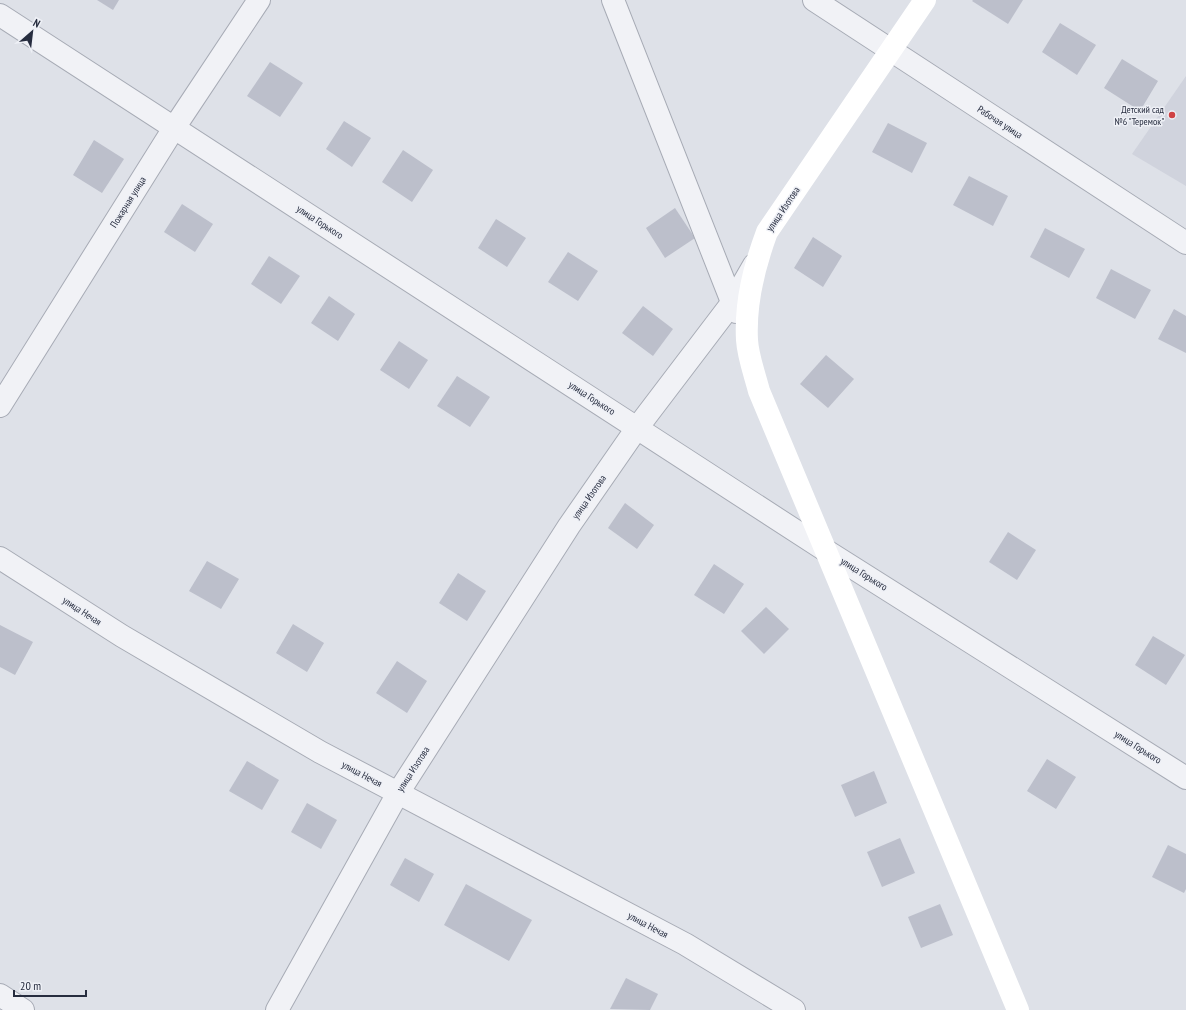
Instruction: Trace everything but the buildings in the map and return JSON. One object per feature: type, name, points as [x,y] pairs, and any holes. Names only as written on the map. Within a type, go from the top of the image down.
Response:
[{"type":"main road","name":"улица Изотова","points":[[755,264],[766,232],[925,0]]},
{"type":"main road","points":[[755,264],[748,298],[747,341],[759,391],[1018,1010]]},
{"type":"street","name":"Пожарная улица","points":[[0,406],[174,128],[259,0]]},
{"type":"street","points":[[613,0],[747,341]]},
{"type":"street","name":"Рабочая улица","points":[[814,0],[1186,243]]},
{"type":"street","name":"улица Горького","points":[[0,15],[825,550],[1186,778]]},
{"type":"street","name":"улица Изотова","points":[[278,1010],[398,793],[569,526],[637,428],[732,303],[755,264]]},
{"type":"street","name":"улица Нечая","points":[[0,558],[122,636],[320,752],[685,944],[794,1010]]},
{"type":"street","points":[[0,995],[23,1010]]},
{"type":"shaded area","name":"Детский сад №6 \"Теремок\"","points":[[1186,76],[1186,186],[1132,154]]},
{"type":"place","name":"Детский сад №6 \"Теремок\"","points":[[1172,115]]}]
